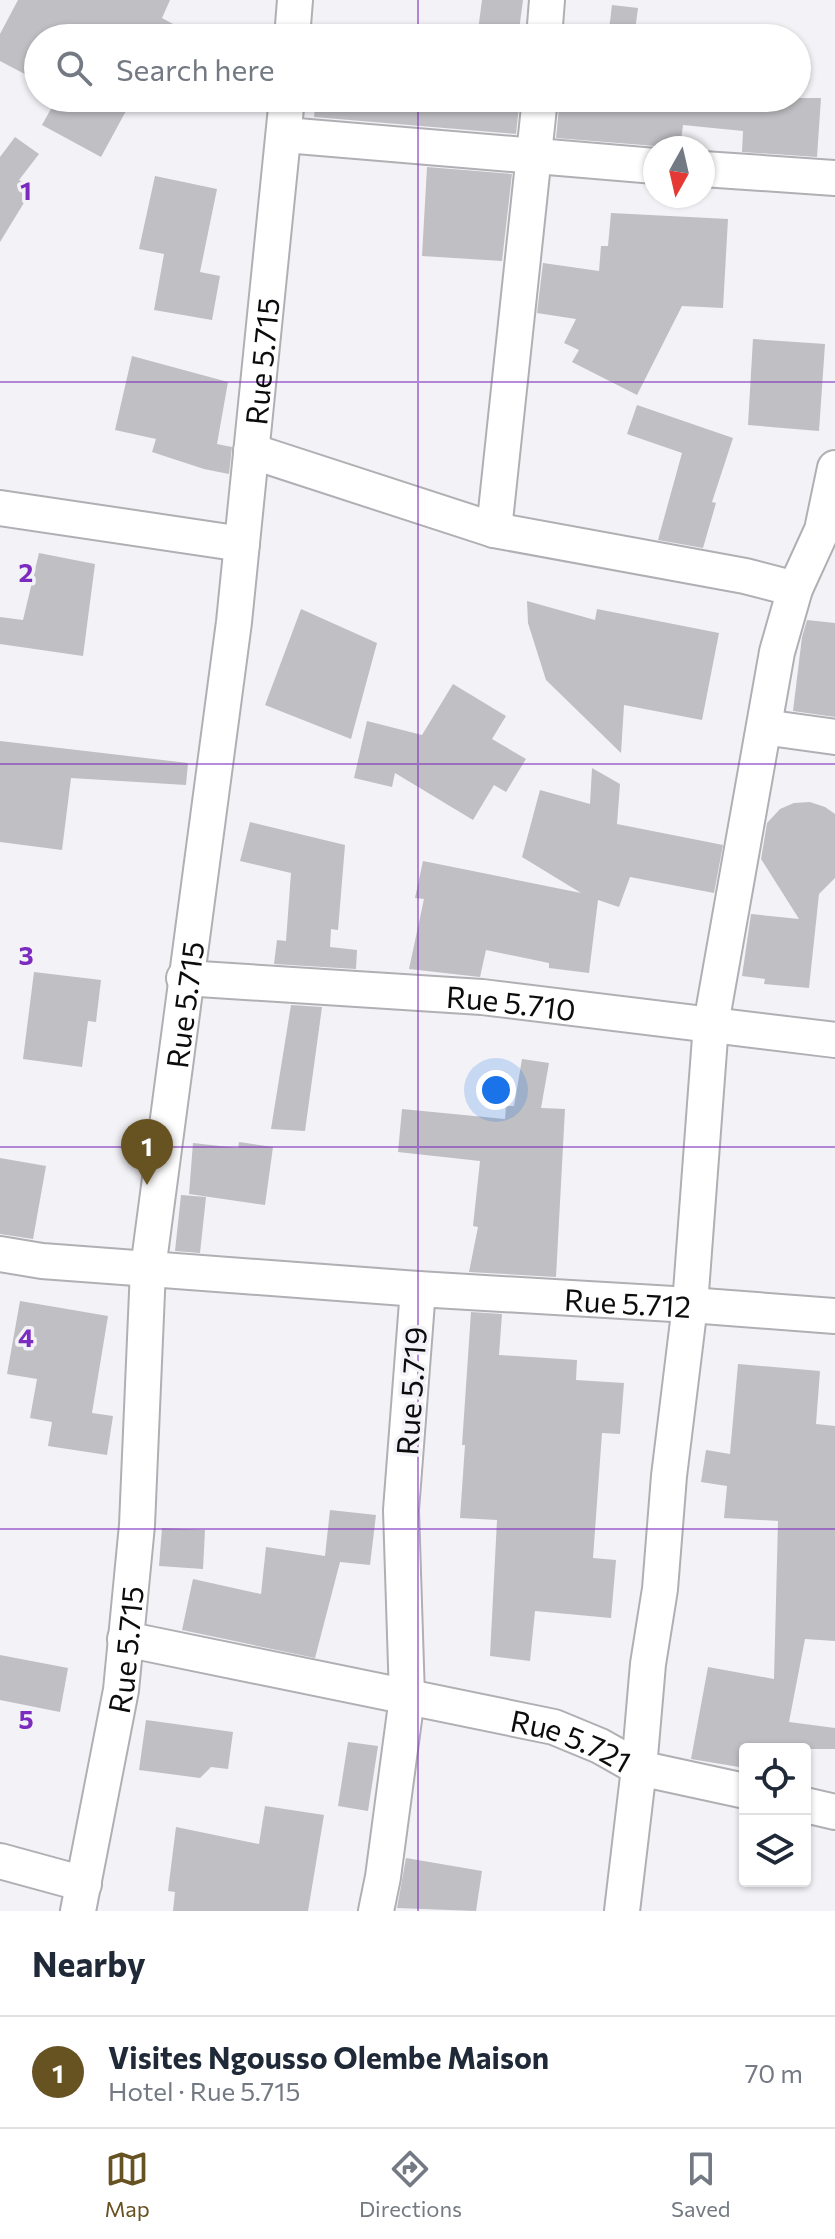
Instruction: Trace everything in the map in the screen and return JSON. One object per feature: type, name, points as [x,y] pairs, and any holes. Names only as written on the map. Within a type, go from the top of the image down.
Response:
[{"type":"street","points":[[293,24],[295,0]]},
{"type":"street","points":[[545,24],[547,0]]},
{"type":"street","name":"Rue 5.715","points":[[81,1898],[121,1690],[137,1525],[148,1269],[184,978],[232,638],[286,112]]},
{"type":"street","points":[[494,530],[539,112]]},
{"type":"street","points":[[285,135],[643,165]]},
{"type":"street","points":[[715,170],[835,178]]},
{"type":"street","points":[[251,451],[494,530],[745,576],[795,589]]},
{"type":"street","points":[[739,1790],[639,1768],[690,1305],[711,1024],[777,652],[795,589],[822,530],[835,468]]},
{"type":"street","points":[[0,508],[242,544]]},
{"type":"street","points":[[764,727],[835,737]]},
{"type":"street","name":"Rue 5.710","points":[[184,978],[482,997],[835,1040]]},
{"type":"street","name":"Rue 5.719","points":[[0,1254],[42,1261],[418,1289],[401,1510],[407,1697],[376,1911]]},
{"type":"street","name":"Rue 5.712","points":[[418,1289],[835,1316]]},
{"type":"street","name":"Rue 5.721","points":[[125,1639],[554,1727],[600,1746],[639,1768],[622,1911]]},
{"type":"street","points":[[811,1806],[835,1812]]},
{"type":"street","points":[[0,1861],[81,1898]]},
{"type":"building","points":[[18,0],[170,0],[162,18],[173,24],[24,24],[24,74],[0,61],[0,34]]},
{"type":"building","points":[[482,0],[523,0],[520,24],[479,24]]},
{"type":"building","points":[[612,5],[638,8],[636,24],[610,24]]},
{"type":"building","points":[[811,98],[821,98],[817,157],[742,152],[743,131],[683,125],[682,136],[643,136],[643,145],[556,138],[559,112],[811,112]]},
{"type":"building","points":[[49,112],[125,112],[101,157],[42,125]]},
{"type":"building","points":[[315,112],[518,112],[516,134],[314,117]]},
{"type":"building","points":[[15,137],[39,154],[19,180],[33,188],[0,242],[0,157]]},
{"type":"building","points":[[427,167],[512,174],[502,261],[422,256]]},
{"type":"building","points":[[155,176],[217,189],[200,272],[220,276],[212,320],[154,310],[164,254],[139,249]]},
{"type":"building","points":[[611,213],[728,219],[723,308],[682,306],[637,395],[572,362],[579,350],[564,343],[576,319],[537,313],[543,263],[599,271],[601,246],[608,246]]},
{"type":"building","points":[[753,339],[825,344],[819,431],[748,425]]},
{"type":"building","points":[[132,356],[228,382],[217,444],[232,447],[229,474],[152,452],[156,439],[115,430]]},
{"type":"building","points":[[637,405],[733,438],[712,502],[716,503],[703,548],[658,540],[682,453],[627,434]]},
{"type":"building","points":[[39,553],[95,564],[83,656],[0,644],[0,617],[23,620]]},
{"type":"building","points":[[527,601],[595,620],[597,609],[719,633],[702,720],[624,705],[621,753],[546,680],[528,623]]},
{"type":"building","points":[[301,609],[377,643],[351,739],[265,705]]},
{"type":"building","points":[[807,620],[835,623],[835,717],[793,711]]},
{"type":"building","points":[[453,684],[506,716],[492,739],[526,759],[506,792],[494,785],[473,820],[395,773],[392,787],[354,778],[367,721],[422,735]]},
{"type":"building","points":[[0,741],[188,763],[186,785],[71,778],[62,850],[0,842]]},
{"type":"building","points":[[592,768],[620,784],[617,824],[723,845],[714,893],[630,877],[619,907],[598,900],[589,973],[549,968],[549,963],[486,950],[480,977],[409,969],[424,899],[415,898],[423,861],[581,893],[522,857],[540,790],[590,804]]},
{"type":"building","points":[[810,802],[835,814],[835,878],[819,894],[809,988],[764,984],[765,979],[742,976],[751,914],[799,919],[761,859],[767,823],[780,809],[794,803]]},
{"type":"building","points":[[250,822],[345,845],[338,930],[331,929],[330,947],[357,950],[356,969],[274,964],[277,940],[286,941],[291,873],[240,861]]},
{"type":"building","points":[[34,972],[101,980],[96,1022],[88,1021],[82,1067],[23,1059]]},
{"type":"building","points":[[291,1005],[322,1007],[305,1131],[271,1129]]},
{"type":"building","points":[[522,1059],[549,1063],[541,1108],[565,1109],[556,1277],[469,1272],[478,1227],[473,1226],[480,1161],[398,1152],[402,1109],[505,1119],[506,1106],[514,1106]]},
{"type":"building","points":[[239,1142],[273,1147],[265,1205],[189,1194],[193,1143],[238,1148]]},
{"type":"building","points":[[0,1158],[46,1166],[33,1239],[0,1234]]},
{"type":"building","points":[[181,1195],[206,1197],[200,1253],[175,1251]]},
{"type":"building","points":[[20,1301],[108,1316],[92,1413],[113,1416],[107,1455],[48,1446],[52,1422],[30,1418],[37,1379],[7,1374]]},
{"type":"building","points":[[471,1312],[502,1314],[499,1355],[577,1360],[576,1380],[624,1383],[620,1434],[602,1433],[593,1558],[616,1560],[611,1618],[535,1611],[530,1661],[490,1656],[497,1520],[460,1518]]},
{"type":"building","points":[[738,1364],[820,1371],[816,1424],[835,1426],[835,1641],[805,1639],[789,1722],[835,1728],[835,1749],[811,1749],[811,1743],[739,1743],[739,1767],[691,1759],[708,1667],[774,1679],[778,1521],[724,1518],[727,1486],[701,1482],[706,1450],[730,1454]]},
{"type":"building","points":[[330,1510],[376,1515],[370,1565],[340,1562],[315,1658],[182,1630],[193,1579],[261,1594],[266,1547],[325,1556]]},
{"type":"building","points":[[162,1528],[205,1530],[203,1569],[159,1566]]},
{"type":"building","points":[[0,1655],[68,1668],[60,1712],[0,1700]]},
{"type":"building","points":[[146,1720],[233,1732],[228,1769],[211,1767],[200,1778],[139,1770]]},
{"type":"building","points":[[348,1742],[378,1746],[368,1811],[338,1806]]},
{"type":"building","points":[[265,1806],[324,1815],[308,1911],[173,1911],[175,1892],[168,1891],[176,1827],[259,1844]]},
{"type":"building","points":[[406,1858],[482,1871],[476,1911],[397,1908]]},
{"type":"place","name":"Visites Ngousso Olembe Maison","points":[[147,1185]]}]
